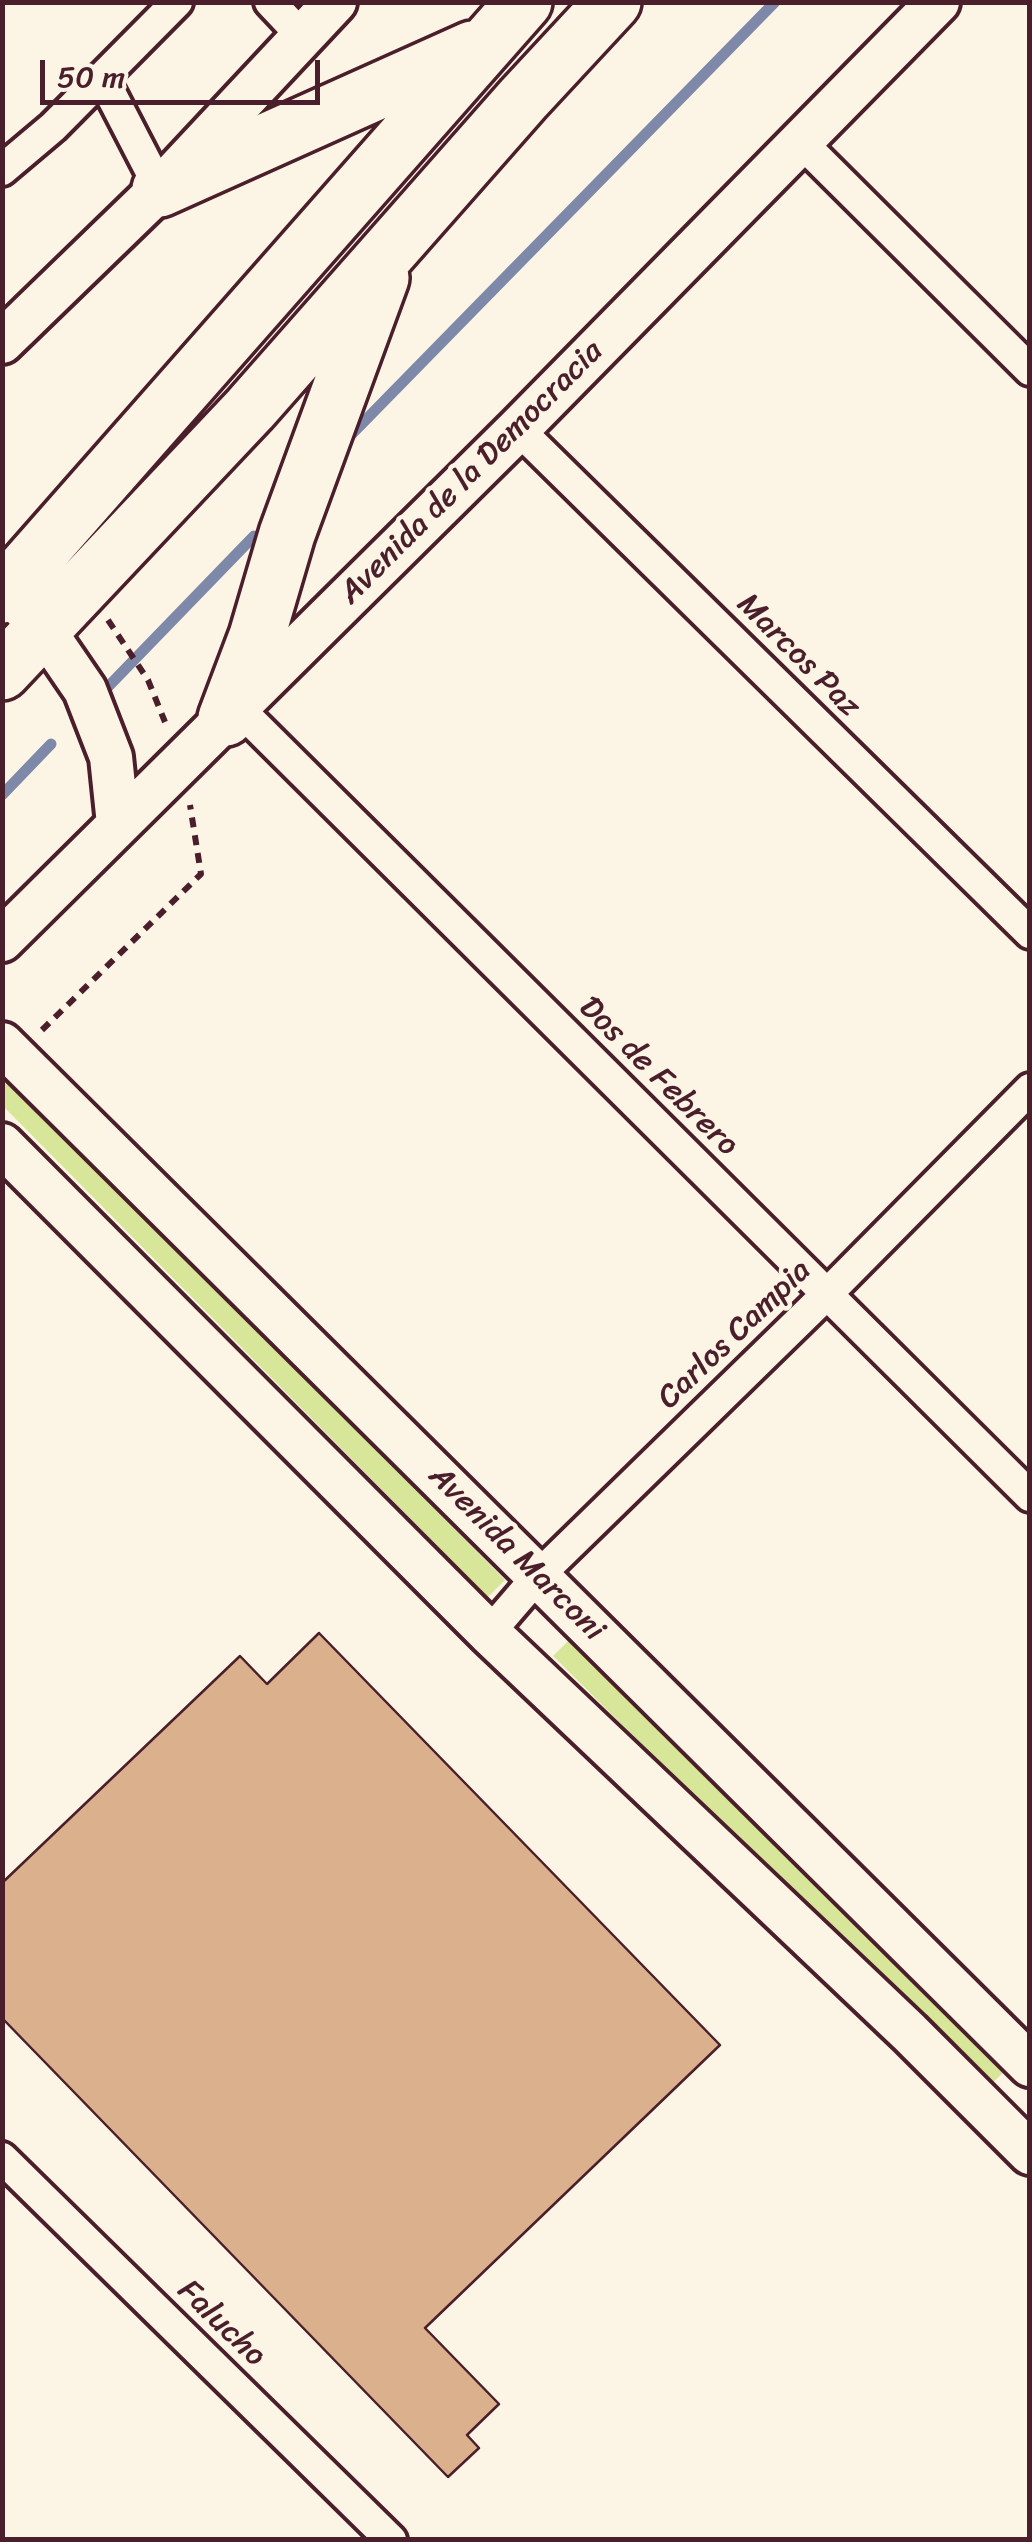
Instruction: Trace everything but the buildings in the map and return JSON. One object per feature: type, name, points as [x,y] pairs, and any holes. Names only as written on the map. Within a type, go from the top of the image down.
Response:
[{"type":"highway","points":[[2,672],[250,409],[522,99],[613,2]]},
{"type":"highway","points":[[160,189],[506,22]]},
{"type":"highway","points":[[4,591],[506,22]]},
{"type":"highway","points":[[231,712],[287,534],[393,246]]},
{"type":"main road","points":[[2,342],[160,189],[335,2]]},
{"type":"main road","name":"Avenida de la Democracia","points":[[2,940],[518,429],[938,2]]},
{"type":"main road","points":[[4,591],[62,611],[85,690],[111,757],[118,824]]},
{"type":"main road","name":"Avenida Marconi","points":[[9,1050],[1030,2065]]},
{"type":"main road","points":[[2,1145],[489,1632],[1027,2146]]},
{"type":"street","points":[[2,170],[177,2]]},
{"type":"street","points":[[270,2],[302,36]]},
{"type":"street","points":[[102,77],[160,189]]},
{"type":"street","points":[[800,141],[1030,370]]},
{"type":"street","name":"Marcos Paz","points":[[518,429],[1030,933]]},
{"type":"street","name":"Dos de Febrero","points":[[231,712],[1030,1496]]},
{"type":"street","name":"Carlos Campia","points":[[489,1632],[538,1576],[826,1295],[1030,1088]]},
{"type":"street","name":"Falucho","points":[[2,2158],[391,2540]]},
{"type":"path","points":[[9,1050],[202,874],[182,762],[148,680],[114,627],[62,611]]},
{"type":"green space","points":[[2,1071],[505,1580],[488,1597],[3,1106]]},
{"type":"green space","points":[[570,1639],[1005,2071],[987,2088],[553,1656]]},
{"type":"waterway","points":[[344,442],[775,2]]},
{"type":"waterway","points":[[102,693],[254,536]]},
{"type":"waterway","points":[[2,795],[51,744]]}]
